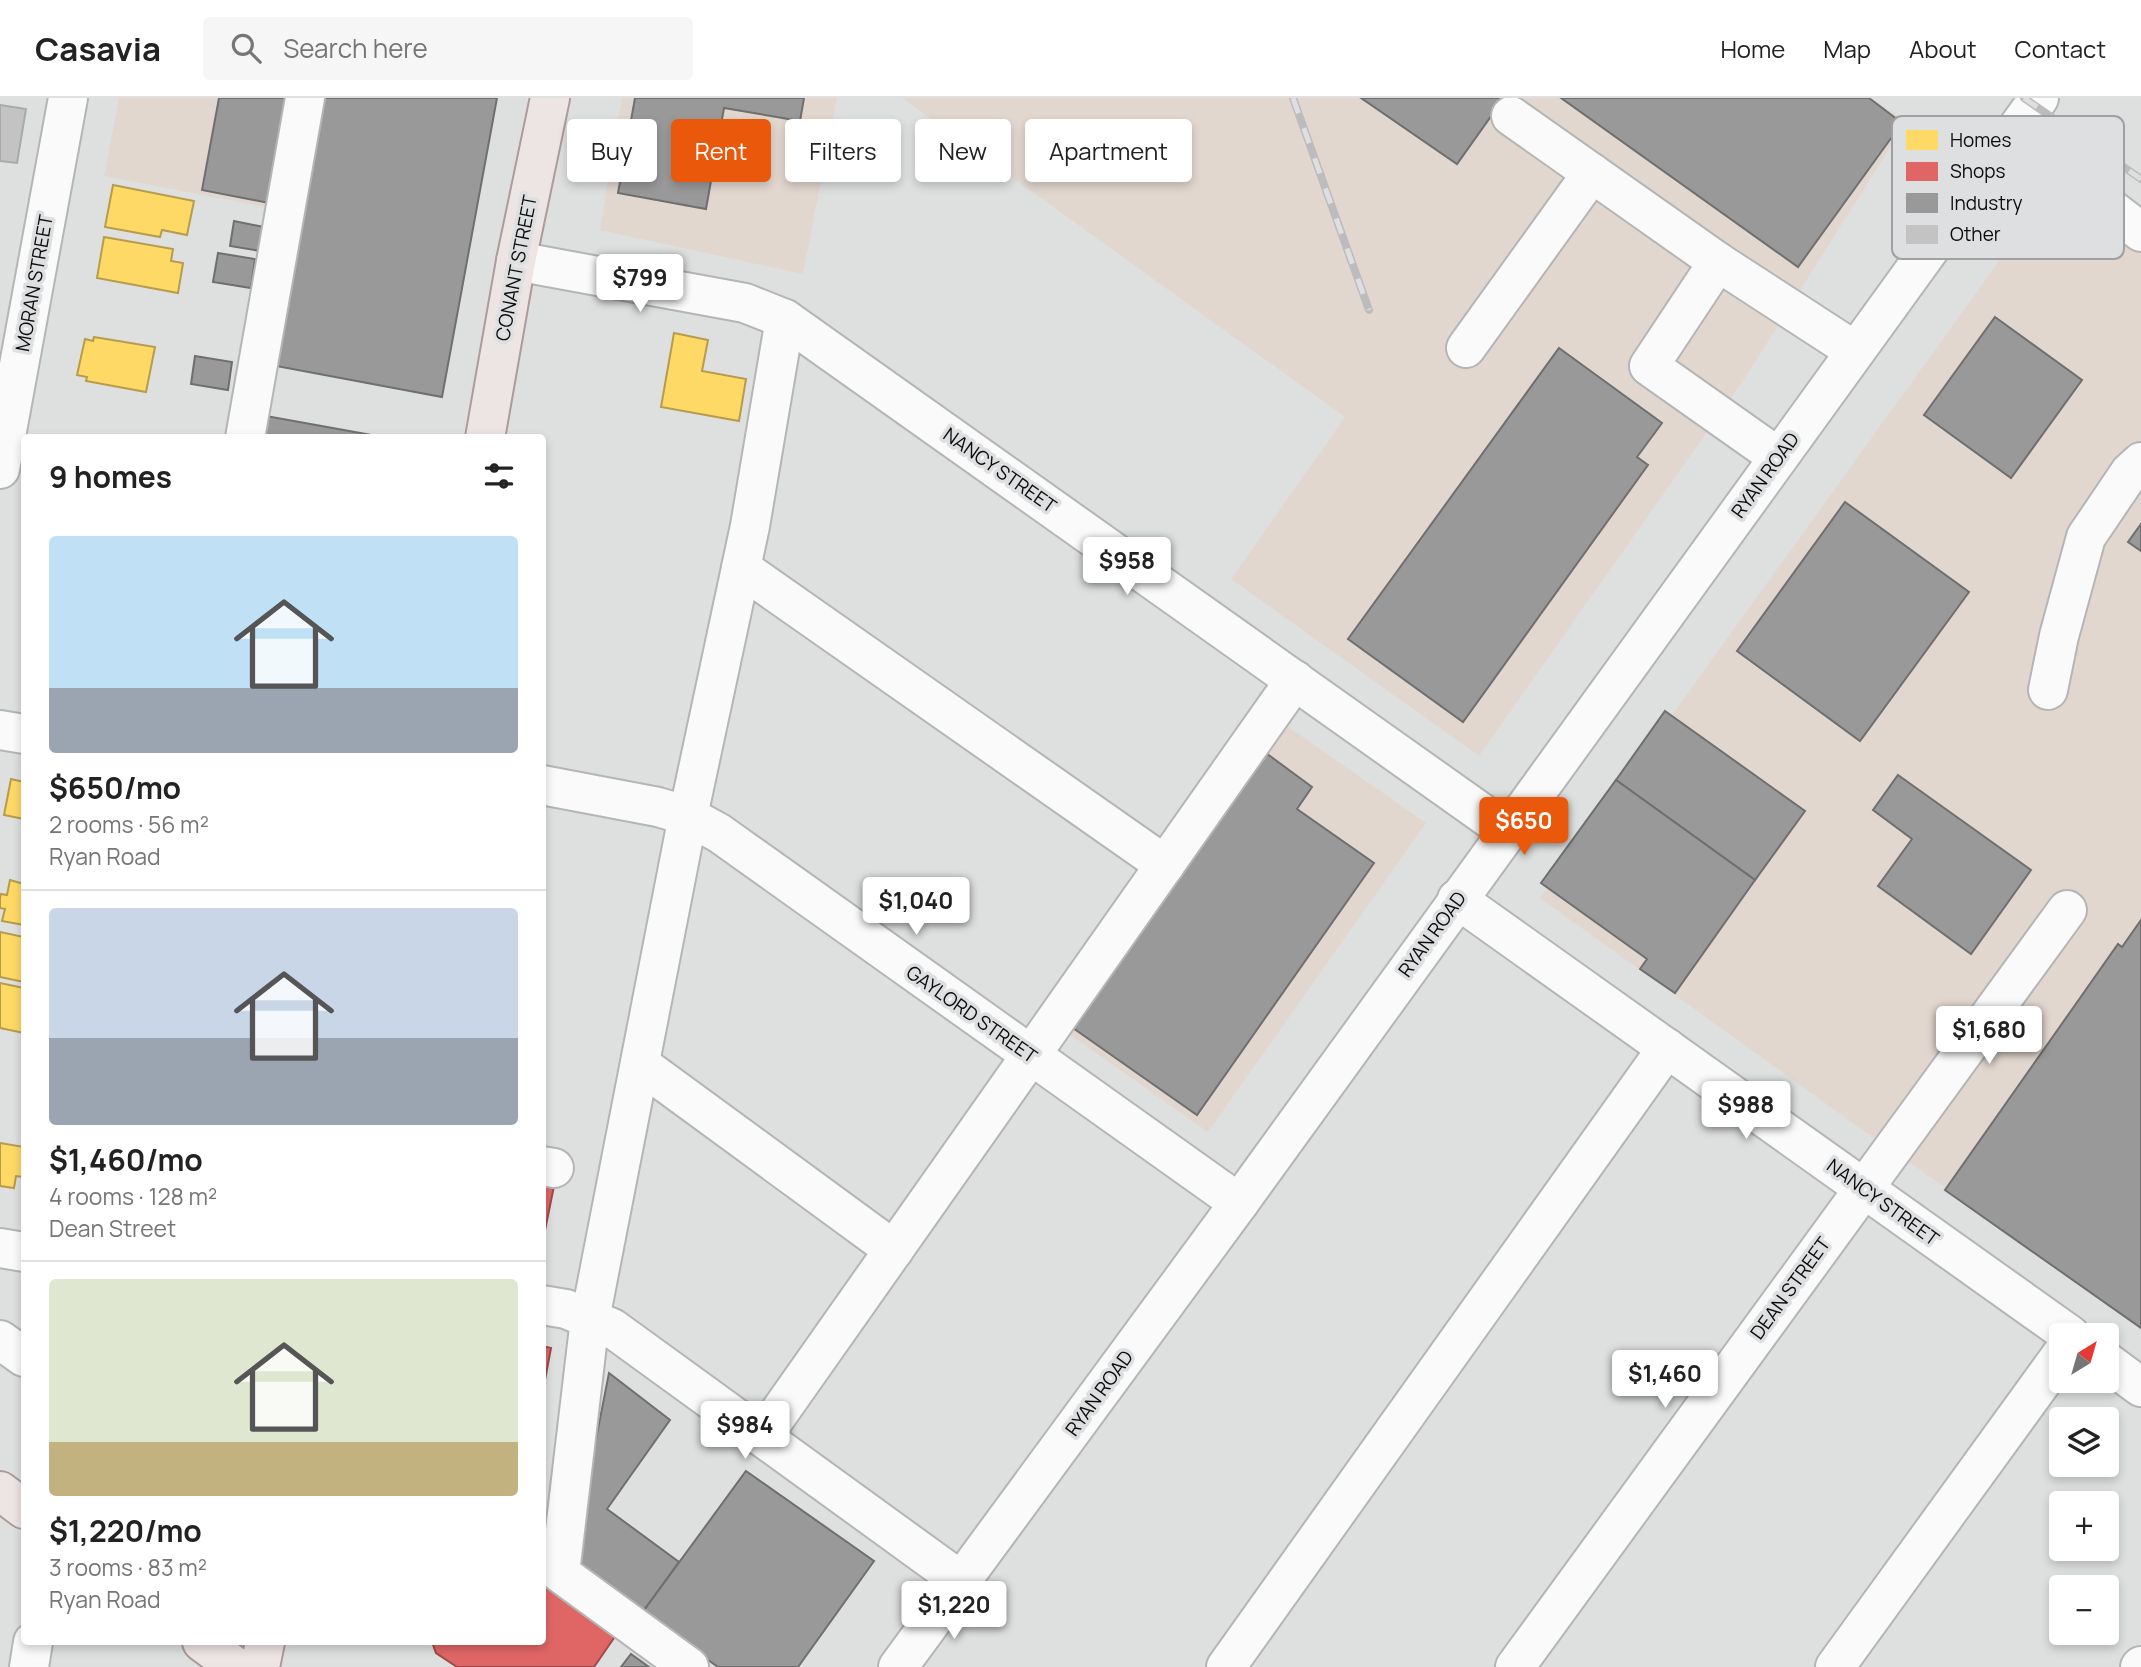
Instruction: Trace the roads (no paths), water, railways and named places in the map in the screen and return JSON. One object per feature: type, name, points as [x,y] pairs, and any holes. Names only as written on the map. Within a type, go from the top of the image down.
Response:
[{"type":"main road","name":"CONANT STREET","points":[[486,434],[516,261],[550,98]]},
{"type":"main road","points":[[206,1645],[236,1667]]},
{"type":"main road","points":[[260,1667],[264,1645]]},
{"type":"street","name":"MORAN STREET","points":[[0,469],[68,98]]},
{"type":"street","points":[[246,434],[305,98]]},
{"type":"street","name":"RYAN ROAD","points":[[2026,116],[2039,98]]},
{"type":"street","points":[[1511,116],[1718,262],[1855,351]]},
{"type":"street","points":[[1466,348],[1592,173]]},
{"type":"street","points":[[2124,219],[2141,232]]},
{"type":"street","name":"RYAN ROAD","points":[[898,1667],[1239,1203],[1922,259]]},
{"type":"street","name":"NANCY STREET","points":[[516,261],[745,303],[781,316],[1507,831]]},
{"type":"street","points":[[1718,262],[1649,366],[1778,457]]},
{"type":"street","points":[[689,1667],[560,1573],[590,1319],[688,816],[741,568],[781,316]]},
{"type":"street","points":[[2048,691],[2059,636],[2086,537],[2130,472],[2141,462]]},
{"type":"street","points":[[741,568],[1165,865]]},
{"type":"street","points":[[762,1437],[1295,680]]},
{"type":"street","points":[[0,730],[21,734]]},
{"type":"street","name":"GAYLORD STREET","points":[[546,786],[658,807],[688,816],[719,833],[1239,1203]]},
{"type":"street","name":"NANCY STREET","points":[[1457,899],[2053,1323]]},
{"type":"street","name":"DEAN STREET","points":[[1515,1667],[2067,910]]},
{"type":"street","points":[[1226,1667],[1667,1048]]},
{"type":"street","points":[[639,1064],[894,1250]]},
{"type":"street","points":[[0,1248],[21,1252]]},
{"type":"street","points":[[546,1306],[566,1309],[611,1328],[961,1581]]},
{"type":"street","points":[[0,1340],[21,1355]]},
{"type":"street","points":[[2119,1371],[2141,1387]]},
{"type":"street","points":[[1835,1667],[2049,1372]]},
{"type":"street","points":[[29,1667],[33,1645]]},
{"type":"railway","points":[[1293,98],[1369,310]]},
{"type":"railway","points":[[2024,98],[2050,116]]},
{"type":"railway","points":[[2124,167],[2141,179]]}]
